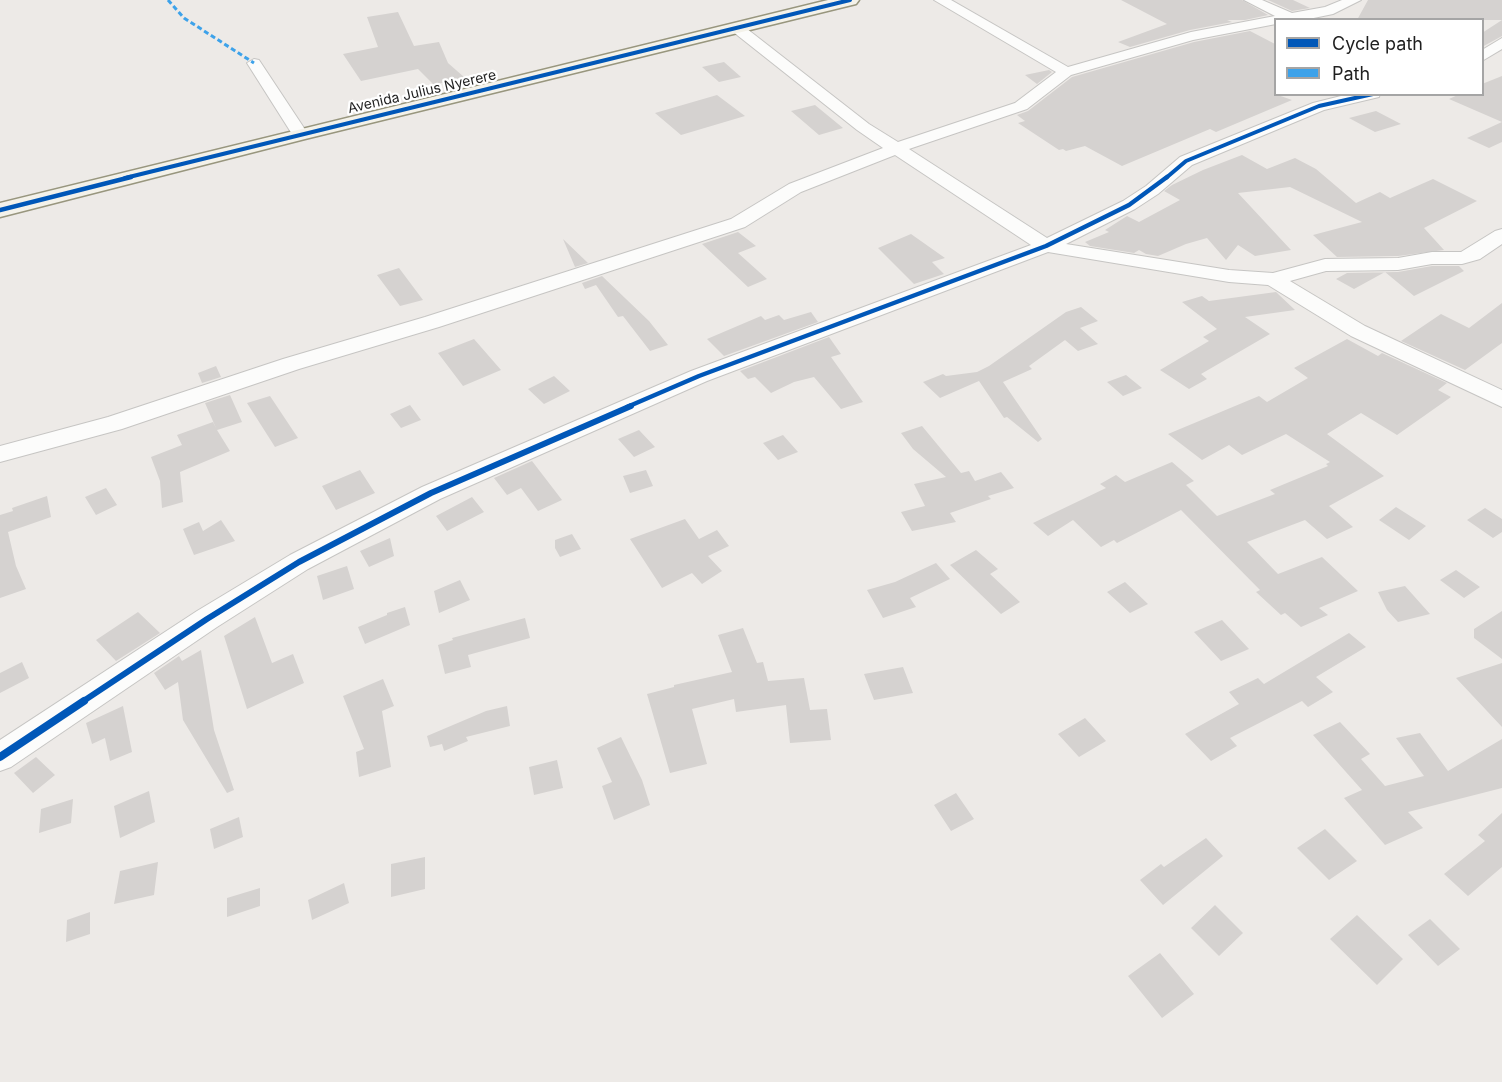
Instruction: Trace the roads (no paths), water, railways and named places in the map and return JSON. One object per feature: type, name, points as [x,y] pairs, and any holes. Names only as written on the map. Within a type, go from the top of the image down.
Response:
[{"type":"street","name":"Avenida Julius Nyerere","points":[[0,210],[849,0]]},
{"type":"street","points":[[941,0],[1066,72]]},
{"type":"street","points":[[1251,0],[1279,18]]},
{"type":"street","points":[[1287,18],[1328,11],[1354,0]]},
{"type":"street","points":[[0,454],[134,417],[291,364],[432,322],[738,223],[795,188],[894,149],[1021,105],[1066,72],[1191,36],[1274,20]]},
{"type":"street","points":[[737,28],[796,76],[894,149],[1046,246],[1229,276],[1273,279],[1325,265],[1398,264],[1432,258],[1462,258],[1473,255],[1502,235]]},
{"type":"street","points":[[1484,56],[1502,42]]},
{"type":"street","points":[[254,63],[300,134]]},
{"type":"street","points":[[0,757],[207,619],[290,568],[431,493],[699,376],[1046,246],[1129,205],[1152,190],[1186,161],[1319,106],[1364,96]]},
{"type":"street","points":[[1273,279],[1358,331],[1502,399]]}]
